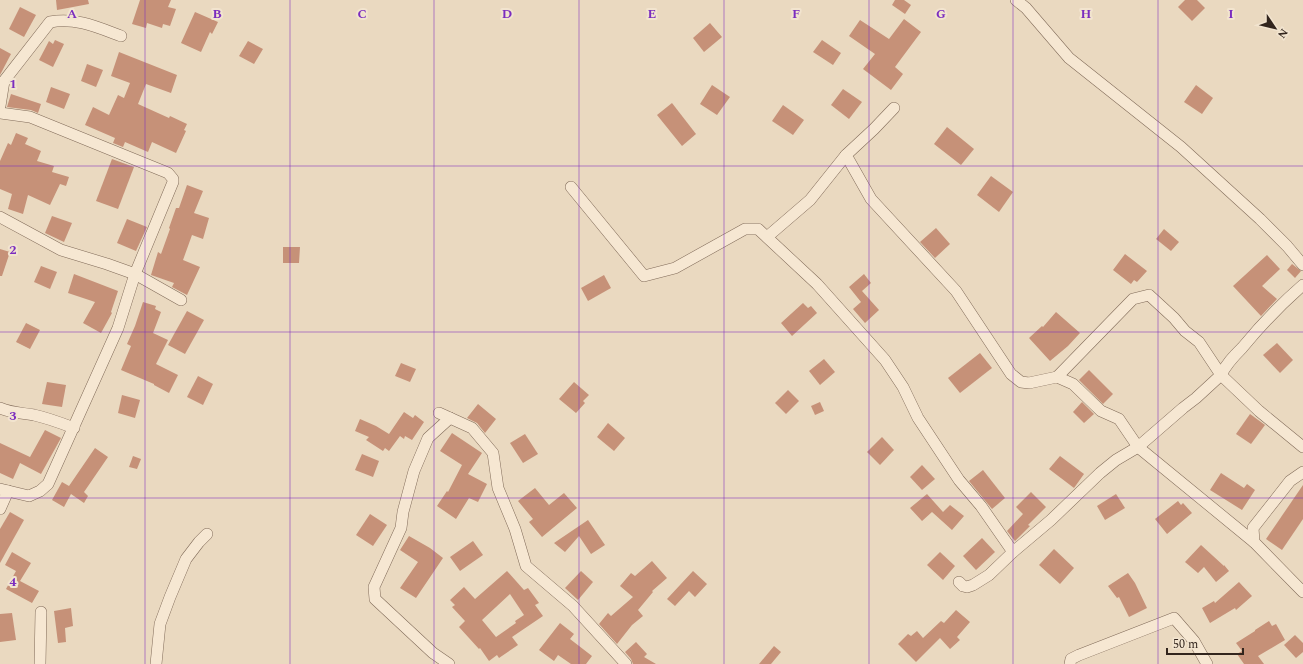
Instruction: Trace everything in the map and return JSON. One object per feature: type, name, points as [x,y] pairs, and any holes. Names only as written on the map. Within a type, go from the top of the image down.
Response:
[{"type":"street","points":[[1016,0],[1026,8],[1069,58],[1181,147],[1260,219],[1287,246],[1303,265]]},
{"type":"street","points":[[0,106],[4,81],[50,22],[61,20],[82,22],[120,36]]},
{"type":"street","points":[[767,237],[810,200],[846,156],[894,108]]},
{"type":"street","points":[[0,113],[30,117],[168,173],[174,182],[135,274],[118,328],[48,484],[40,491],[29,496],[4,490],[0,509]]},
{"type":"street","points":[[846,156],[871,199],[956,291],[1012,374],[1021,382],[1028,383],[1057,377],[1133,299],[1149,295],[1174,318],[1185,331],[1199,342],[1221,374],[1253,406],[1303,447]]},
{"type":"street","points":[[571,187],[644,276],[675,268],[745,229],[758,229],[817,284],[885,360],[903,387],[918,418],[959,480],[981,506],[1014,552]]},
{"type":"street","points":[[0,217],[61,250],[135,274],[181,300]]},
{"type":"street","points":[[959,582],[962,586],[967,587],[973,585],[988,575],[1116,460],[1138,448],[1196,398],[1221,374],[1225,366],[1256,331],[1290,296],[1303,285]]},
{"type":"street","points":[[1057,377],[1073,384],[1101,411],[1118,418],[1138,448],[1254,542],[1303,592]]},
{"type":"street","points":[[0,408],[7,411],[54,420],[74,428]]},
{"type":"street","points":[[439,413],[472,428],[493,453],[498,488],[516,529],[526,566],[574,606],[620,662]]},
{"type":"street","points":[[448,664],[433,653],[375,599],[374,587],[401,528],[403,512],[414,471],[428,438],[450,418]]},
{"type":"street","points":[[1254,542],[1253,528],[1290,481],[1302,469]]},
{"type":"street","points":[[156,664],[160,624],[170,597],[186,559],[207,534]]},
{"type":"street","points":[[40,612],[40,664]]},
{"type":"street","points":[[1070,664],[1071,659],[1079,655],[1174,618],[1194,641],[1207,664]]},
{"type":"building","points":[[56,0],[88,0],[89,4],[57,10]]},
{"type":"building","points":[[140,0],[171,0],[168,7],[176,9],[170,26],[163,24],[162,28],[147,23],[146,28],[132,24]]},
{"type":"building","points":[[895,0],[904,0],[911,5],[905,14],[892,5]]},
{"type":"building","points":[[1185,0],[1197,0],[1205,8],[1192,21],[1178,7]]},
{"type":"building","points":[[20,7],[36,15],[24,37],[9,29]]},
{"type":"building","points":[[195,12],[218,22],[212,34],[210,32],[201,52],[181,43]]},
{"type":"building","points":[[904,19],[921,32],[895,67],[903,74],[891,90],[863,69],[875,54],[849,36],[860,20],[889,39]]},
{"type":"building","points":[[710,23],[722,37],[704,52],[693,38]]},
{"type":"building","points":[[55,40],[64,44],[53,67],[39,60],[49,41],[53,44]]},
{"type":"building","points":[[822,40],[841,53],[833,65],[813,52]]},
{"type":"building","points":[[248,41],[263,49],[254,64],[239,56]]},
{"type":"building","points":[[0,48],[11,54],[0,75]]},
{"type":"building","points":[[119,52],[177,75],[171,93],[146,84],[138,104],[169,118],[170,116],[187,124],[184,130],[186,131],[176,153],[152,142],[148,152],[125,142],[123,147],[113,143],[115,138],[85,125],[93,107],[109,115],[118,95],[124,98],[130,83],[111,76]]},
{"type":"building","points":[[87,64],[103,70],[96,87],[81,81]]},
{"type":"building","points":[[712,85],[730,97],[717,115],[700,104]]},
{"type":"building","points":[[1196,85],[1213,98],[1202,114],[1184,102]]},
{"type":"building","points":[[51,87],[70,94],[64,109],[46,102]]},
{"type":"building","points":[[843,89],[862,102],[849,119],[831,105]]},
{"type":"building","points":[[11,94],[41,104],[38,113],[31,110],[7,107]]},
{"type":"building","points":[[672,103],[696,134],[682,146],[657,115]]},
{"type":"building","points":[[783,105],[804,120],[793,135],[772,121]]},
{"type":"building","points":[[947,127],[974,149],[961,165],[934,144]]},
{"type":"building","points":[[16,133],[28,138],[25,144],[41,151],[37,161],[54,166],[52,172],[69,177],[66,186],[60,184],[50,205],[28,195],[23,214],[8,209],[12,194],[0,189],[0,161],[8,143],[11,145]]},
{"type":"building","points":[[112,159],[134,167],[118,209],[96,201]]},
{"type":"building","points":[[991,176],[1013,192],[999,212],[977,195]]},
{"type":"building","points":[[187,185],[203,191],[194,213],[209,218],[203,239],[192,235],[183,260],[200,267],[187,295],[172,287],[174,283],[151,275],[158,252],[161,254],[176,208],[179,208]]},
{"type":"building","points":[[52,216],[72,223],[64,242],[45,233]]},
{"type":"building","points":[[127,219],[147,227],[136,251],[117,243]]},
{"type":"building","points":[[936,228],[950,244],[935,258],[920,242]]},
{"type":"building","points":[[1164,229],[1179,242],[1171,251],[1156,239]]},
{"type":"building","points":[[283,247],[300,247],[299,263],[283,263]]},
{"type":"building","points":[[0,249],[10,252],[2,276],[0,276]]},
{"type":"building","points":[[1125,254],[1147,271],[1137,282],[1134,280],[1131,284],[1113,270]]},
{"type":"building","points":[[1267,255],[1280,269],[1262,286],[1277,299],[1261,316],[1233,286]]},
{"type":"building","points":[[1292,264],[1301,271],[1295,278],[1287,270]]},
{"type":"building","points":[[41,266],[57,272],[50,289],[34,282]]},
{"type":"building","points":[[74,274],[118,291],[111,312],[112,313],[101,333],[83,323],[95,302],[68,293]]},
{"type":"building","points":[[864,274],[871,283],[862,291],[879,310],[865,323],[853,309],[861,302],[849,287]]},
{"type":"building","points":[[604,275],[611,288],[588,301],[581,288]]},
{"type":"building","points":[[143,302],[156,306],[155,309],[161,312],[153,333],[168,340],[156,364],[178,375],[169,393],[154,384],[121,370],[131,346],[127,344]]},
{"type":"building","points":[[803,303],[808,308],[811,306],[817,313],[792,336],[781,323]]},
{"type":"building","points":[[187,311],[204,320],[185,354],[168,345]]},
{"type":"building","points":[[1056,312],[1080,333],[1068,346],[1050,361],[1029,338],[1042,326],[1043,327]]},
{"type":"building","points":[[26,323],[40,330],[30,349],[16,342]]},
{"type":"building","points":[[1277,343],[1293,360],[1280,373],[1263,355]]},
{"type":"building","points":[[980,353],[992,368],[960,393],[948,378]]},
{"type":"building","points":[[824,359],[835,372],[820,385],[809,371]]},
{"type":"building","points":[[401,363],[416,369],[410,382],[395,376]]},
{"type":"building","points":[[1089,370],[1113,394],[1103,404],[1079,380]]},
{"type":"building","points":[[198,376],[213,384],[203,405],[187,397]]},
{"type":"building","points":[[47,382],[66,385],[62,407],[42,404]]},
{"type":"building","points":[[574,382],[589,395],[583,401],[585,403],[576,413],[559,399]]},
{"type":"building","points":[[788,390],[799,401],[786,414],[775,403]]},
{"type":"building","points":[[122,395],[140,400],[135,418],[118,413]]},
{"type":"building","points":[[820,402],[824,411],[815,415],[811,406]]},
{"type":"building","points":[[1082,402],[1094,414],[1084,423],[1073,412]]},
{"type":"building","points":[[478,404],[496,419],[485,433],[477,423],[467,418]]},
{"type":"building","points":[[404,412],[413,418],[415,415],[424,422],[412,440],[405,436],[404,439],[400,436],[389,451],[385,448],[383,451],[366,440],[369,437],[355,431],[360,419],[389,434]]},
{"type":"building","points":[[1250,414],[1265,425],[1251,444],[1236,434]]},
{"type":"building","points":[[608,423],[625,438],[614,451],[597,437]]},
{"type":"building","points":[[45,430],[61,438],[41,474],[20,463],[13,479],[0,473],[0,443],[30,457]]},
{"type":"building","points":[[452,433],[482,453],[468,474],[487,484],[478,502],[469,498],[456,519],[437,506],[447,491],[448,492],[462,465],[440,451]]},
{"type":"building","points":[[525,434],[538,454],[523,463],[510,443]]},
{"type":"building","points":[[882,437],[894,450],[880,465],[867,452]]},
{"type":"building","points":[[95,448],[108,457],[84,492],[88,496],[84,503],[71,494],[64,507],[52,500],[62,482],[69,486]]},
{"type":"building","points":[[362,454],[379,461],[373,477],[355,470]]},
{"type":"building","points":[[133,456],[141,459],[137,469],[129,467]]},
{"type":"building","points":[[1060,456],[1084,474],[1074,488],[1049,469]]},
{"type":"building","points":[[922,465],[935,479],[922,490],[910,477]]},
{"type":"building","points":[[983,470],[1005,498],[992,509],[969,481]]},
{"type":"building","points":[[1221,473],[1244,488],[1247,484],[1255,490],[1242,510],[1210,490]]},
{"type":"building","points":[[1303,485],[1303,519],[1282,550],[1266,539]]},
{"type":"building","points":[[535,488],[549,505],[564,493],[577,508],[542,537],[529,522],[533,519],[518,501]]},
{"type":"building","points":[[1031,492],[1046,507],[1015,541],[1007,531],[1023,514],[1016,507]]},
{"type":"building","points":[[927,494],[943,512],[950,505],[964,516],[952,530],[932,512],[922,521],[910,508]]},
{"type":"building","points":[[1116,494],[1125,508],[1105,520],[1097,506]]},
{"type":"building","points":[[1178,501],[1181,505],[1183,503],[1192,513],[1167,534],[1155,519]]},
{"type":"building","points":[[10,512],[24,520],[0,563],[0,529]]},
{"type":"building","points":[[370,514],[387,525],[373,546],[356,535]]},
{"type":"building","points":[[588,520],[605,545],[591,554],[579,536],[565,552],[554,543]]},
{"type":"building","points":[[409,536],[430,548],[443,558],[416,598],[400,588],[418,562],[400,550]]},
{"type":"building","points":[[982,538],[995,552],[976,570],[963,556]]},
{"type":"building","points":[[473,541],[483,555],[460,571],[450,557]]},
{"type":"building","points":[[1201,545],[1229,571],[1216,582],[1204,567],[1198,573],[1185,562]]},
{"type":"building","points":[[1054,549],[1074,568],[1060,584],[1039,565]]},
{"type":"building","points":[[12,552],[31,563],[20,581],[39,591],[32,603],[6,589],[16,571],[5,565]]},
{"type":"building","points":[[940,552],[955,566],[943,580],[927,565]]},
{"type":"building","points":[[652,561],[667,578],[652,591],[653,592],[638,610],[643,616],[632,625],[617,644],[599,624],[608,613],[611,616],[633,597],[620,586],[631,573],[635,576]]},
{"type":"building","points":[[507,571],[524,590],[528,588],[539,603],[535,605],[543,616],[512,637],[518,645],[499,658],[497,655],[489,661],[480,648],[479,649],[459,627],[465,621],[452,607],[455,605],[450,600],[464,587],[475,599]],"holes":[[[510,594],[524,615],[515,621],[516,623],[496,637],[482,620]]]},
{"type":"building","points":[[581,571],[593,582],[578,600],[565,588]]},
{"type":"building","points":[[693,571],[707,584],[695,597],[689,591],[675,606],[667,599]]},
{"type":"building","points":[[1128,573],[1135,583],[1147,608],[1129,617],[1119,597],[1117,598],[1108,586]]},
{"type":"building","points":[[1239,582],[1252,596],[1236,610],[1235,608],[1210,623],[1202,608],[1214,601],[1215,603]]},
{"type":"building","points":[[71,608],[73,626],[65,628],[66,642],[58,643],[54,611]]},
{"type":"building","points":[[956,610],[970,622],[957,637],[960,640],[950,649],[940,638],[916,662],[898,644],[908,634],[911,636],[917,631],[923,638],[941,621],[944,623]]},
{"type":"building","points":[[12,613],[16,640],[0,642],[0,614]]},
{"type":"building","points":[[1269,621],[1272,626],[1276,624],[1285,640],[1258,656],[1264,664],[1244,664],[1237,654],[1242,651],[1236,643]]},
{"type":"building","points":[[560,623],[574,634],[570,639],[592,656],[586,664],[571,664],[558,655],[554,661],[539,650]]},
{"type":"building","points":[[1295,635],[1303,643],[1303,652],[1296,658],[1284,645]]},
{"type":"building","points":[[636,642],[647,654],[644,657],[656,664],[633,664],[625,652]]},
{"type":"building","points":[[774,646],[781,652],[771,664],[759,664]]}]
